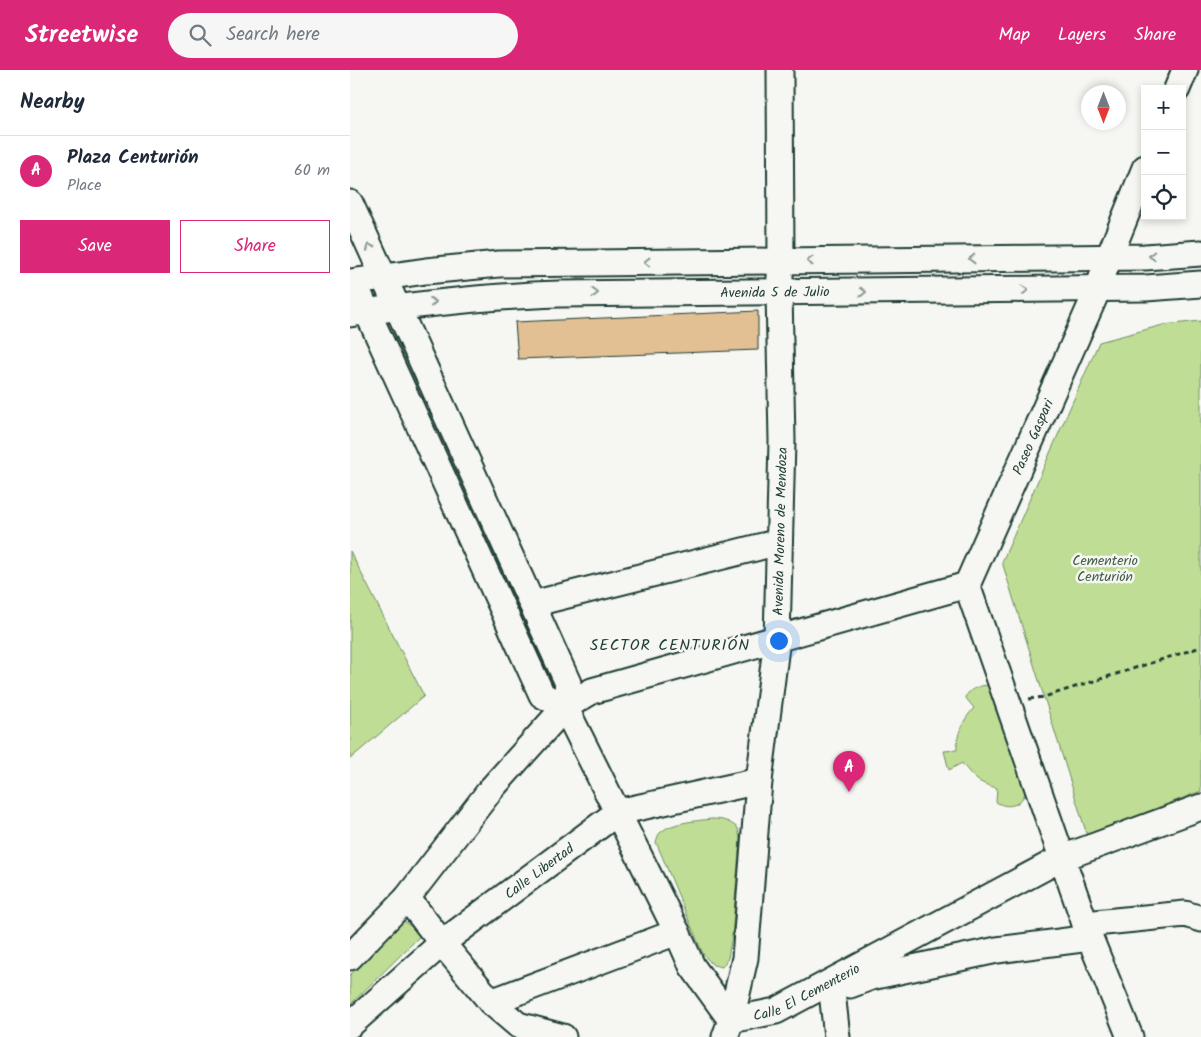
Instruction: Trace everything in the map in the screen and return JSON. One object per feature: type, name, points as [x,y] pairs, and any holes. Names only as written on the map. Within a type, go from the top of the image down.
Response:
[{"type":"street","name":"Avenida Moreno de Mendoza","points":[[728,1028],[745,958],[759,781],[777,638],[782,441],[779,292],[781,261],[780,70]]},
{"type":"street","points":[[1179,85],[1185,70]]},
{"type":"street","name":"Paseo Gaspari","points":[[967,585],[1098,289],[1142,175]]},
{"type":"street","points":[[350,202],[568,683],[565,708]]},
{"type":"street","points":[[728,1028],[692,966],[618,812],[565,708],[542,695],[359,312],[351,279],[498,264],[1145,257],[1201,253]]},
{"type":"street","name":"Avenida 5 de Julio","points":[[359,312],[430,302],[500,296],[1098,289],[1201,284]]},
{"type":"street","points":[[532,604],[779,542]]},
{"type":"street","points":[[350,957],[407,898],[492,788],[565,708],[592,692],[967,585],[1088,931],[1130,1037]]},
{"type":"street","name":"Calle Libertad","points":[[350,1025],[442,943],[618,812],[759,781]]},
{"type":"street","name":"Calle El Cementerio","points":[[728,1028],[776,1011],[1062,858],[1201,807]]},
{"type":"street","points":[[407,898],[491,1002],[518,1025],[563,1037]]},
{"type":"street","points":[[776,1011],[871,977],[1088,931],[1185,914],[1201,919]]},
{"type":"street","points":[[491,1002],[677,932]]},
{"type":"street","points":[[832,992],[837,1037]]},
{"type":"path","points":[[1008,702],[1044,697],[1201,648]]},
{"type":"green space","name":"Cementerio Centurión","points":[[1201,321],[1201,791],[1087,835],[1002,562],[1099,342],[1163,325]]},
{"type":"green space","points":[[350,551],[424,696],[350,759]]},
{"type":"green space","points":[[994,685],[1027,787],[1020,801],[1007,806],[996,802],[997,788],[977,780],[962,763],[949,770],[944,751],[957,750],[961,728],[974,708],[965,697],[971,690],[978,687]]},
{"type":"green space","points":[[711,819],[726,821],[738,828],[740,839],[732,936],[728,958],[722,967],[713,965],[703,954],[656,842],[660,833],[671,826],[685,822]]},
{"type":"green space","points":[[403,920],[421,935],[350,1005],[350,975]]},
{"type":"building","points":[[758,311],[758,350],[518,359],[515,322]]},
{"type":"place","name":"Plaza Centurión","points":[[849,792]]},
{"type":"district","name":"SECTOR CENTURIÓN","points":[[670,644]]}]
